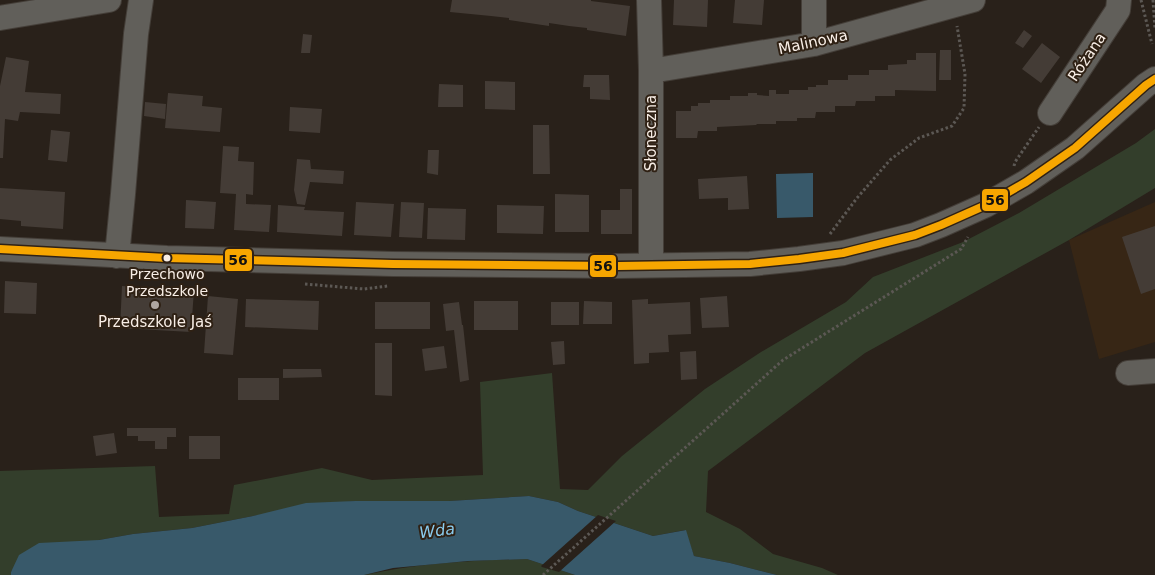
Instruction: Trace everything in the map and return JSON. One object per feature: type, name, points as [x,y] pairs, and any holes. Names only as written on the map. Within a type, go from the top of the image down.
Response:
[{"type":"street","points":[[7,11],[109,0]]},
{"type":"street","points":[[117,256],[136,34],[141,0]]},
{"type":"street","name":"Słoneczna","points":[[649,0],[651,265]]},
{"type":"street","points":[[814,0],[814,44]]},
{"type":"street","name":"Różana","points":[[1050,113],[1118,10],[1119,0]]},
{"type":"street","name":"Malinowa","points":[[651,72],[814,44],[963,3]]},
{"type":"street","points":[[0,249],[117,256],[337,263],[606,266],[750,264],[843,253],[915,235],[986,205],[1026,182],[1075,148],[1152,78]]},
{"type":"street","points":[[1128,373],[1155,371]]},
{"type":"path","points":[[1141,0],[1152,44]]},
{"type":"path","points":[[1153,0],[1155,29]]},
{"type":"path","points":[[825,240],[857,198],[890,160],[919,138],[952,126],[964,108],[963,3]]},
{"type":"path","points":[[1013,172],[1015,162],[1050,113]]},
{"type":"path","points":[[543,575],[783,360],[961,249],[969,235]]},
{"type":"shaded area","points":[[1155,202],[1155,342],[1099,359],[1069,240]]},
{"type":"green space","points":[[1155,129],[1155,188],[1069,240],[865,353],[708,471],[706,512],[740,529],[773,554],[822,568],[838,575],[777,575],[694,556],[685,530],[653,536],[578,511],[558,502],[529,496],[449,501],[355,501],[253,516],[192,528],[133,534],[99,540],[11,571],[11,575],[0,575],[0,471],[155,466],[159,517],[229,514],[234,485],[322,468],[372,480],[483,475],[480,382],[552,373],[560,489],[588,490],[622,456],[705,389],[761,352],[846,302],[873,277],[963,242],[1019,213],[1136,143]]},
{"type":"green space","points":[[527,559],[575,575],[364,575],[445,563]]},
{"type":"water","points":[[813,173],[813,217],[777,218],[776,174]]},
{"type":"water","name":"Wda","points":[[529,496],[558,502],[578,511],[653,536],[686,530],[694,556],[777,575],[575,575],[527,559],[468,561],[393,568],[364,575],[11,575],[19,555],[39,543],[99,540],[133,534],[192,528],[306,503],[449,501]]},
{"type":"pier","points":[[598,515],[616,521],[559,572],[541,566]]},
{"type":"building","points":[[452,0],[591,0],[630,6],[626,36],[587,30],[587,28],[549,23],[549,26],[509,20],[509,18],[450,12]]},
{"type":"building","points":[[674,0],[708,0],[707,27],[673,25]]},
{"type":"building","points":[[735,0],[764,0],[762,25],[733,23]]},
{"type":"building","points":[[1024,30],[1032,36],[1023,48],[1015,43]]},
{"type":"building","points":[[303,34],[312,35],[310,53],[301,53]]},
{"type":"building","points":[[1042,43],[1060,57],[1041,83],[1022,69]]},
{"type":"building","points":[[940,50],[951,50],[951,80],[939,80]]},
{"type":"building","points":[[916,53],[936,53],[936,91],[895,90],[895,96],[875,96],[875,101],[856,101],[855,106],[835,106],[835,112],[816,112],[815,118],[797,118],[797,121],[776,121],[776,124],[717,127],[717,131],[698,131],[697,138],[676,138],[676,111],[691,111],[691,106],[698,106],[698,103],[710,103],[710,100],[730,100],[730,96],[748,96],[748,93],[769,96],[769,90],[776,90],[776,94],[789,94],[789,90],[808,90],[808,87],[816,87],[816,85],[828,85],[828,80],[848,80],[848,75],[869,75],[869,70],[888,70],[888,65],[907,64],[907,60],[916,60]]},
{"type":"building","points":[[6,57],[29,61],[25,92],[61,94],[60,114],[20,112],[18,121],[5,119],[3,158],[0,158],[0,86]]},
{"type":"building","points":[[584,75],[609,75],[610,100],[590,99],[590,87],[583,87]]},
{"type":"building","points":[[485,81],[515,82],[515,110],[485,109]]},
{"type":"building","points":[[439,84],[463,85],[463,107],[438,107]]},
{"type":"building","points":[[168,93],[203,96],[202,106],[222,108],[220,132],[165,128]]},
{"type":"building","points":[[145,102],[166,104],[165,119],[144,116]]},
{"type":"building","points":[[290,107],[322,109],[320,133],[289,131]]},
{"type":"building","points":[[533,125],[549,125],[550,174],[533,174]]},
{"type":"building","points":[[51,130],[70,132],[67,162],[48,160]]},
{"type":"building","points":[[223,146],[239,147],[238,161],[254,162],[253,195],[246,194],[246,204],[271,205],[269,232],[234,230],[236,194],[220,193]]},
{"type":"building","points":[[428,150],[439,150],[438,175],[427,173]]},
{"type":"building","points":[[297,159],[310,160],[311,169],[344,171],[343,184],[310,182],[305,205],[297,204],[294,190]]},
{"type":"building","points":[[747,176],[749,209],[728,210],[728,198],[699,199],[698,179]]},
{"type":"building","points":[[0,188],[65,192],[63,229],[21,226],[21,221],[0,219]]},
{"type":"building","points":[[620,189],[632,189],[632,234],[601,234],[601,210],[620,210]]},
{"type":"building","points":[[555,194],[589,195],[589,232],[555,232]]},
{"type":"building","points":[[186,200],[216,202],[214,229],[185,228]]},
{"type":"building","points":[[356,202],[394,204],[391,237],[354,235]]},
{"type":"building","points":[[401,202],[424,203],[422,238],[399,237]]},
{"type":"building","points":[[278,205],[305,207],[304,210],[344,212],[342,236],[277,232]]},
{"type":"building","points":[[497,205],[544,206],[543,234],[497,233]]},
{"type":"building","points":[[428,208],[466,209],[465,240],[427,239]]},
{"type":"building","points":[[1155,226],[1155,289],[1141,294],[1122,237]]},
{"type":"building","points":[[5,281],[37,283],[36,314],[4,313]]},
{"type":"building","points":[[122,286],[194,290],[191,332],[120,328]]},
{"type":"building","points":[[208,296],[238,299],[233,355],[204,353]]},
{"type":"building","points":[[727,296],[729,327],[702,328],[700,298]]},
{"type":"building","points":[[246,299],[319,301],[318,330],[245,327]]},
{"type":"building","points":[[648,299],[648,304],[690,302],[691,334],[668,335],[669,352],[649,353],[649,363],[634,364],[632,300]]},
{"type":"building","points":[[474,301],[518,301],[518,330],[474,330]]},
{"type":"building","points":[[584,301],[612,302],[612,324],[583,324]]},
{"type":"building","points":[[375,302],[430,302],[430,329],[375,329]]},
{"type":"building","points":[[459,302],[469,380],[460,382],[454,330],[446,331],[443,304]]},
{"type":"building","points":[[551,302],[579,302],[579,325],[551,325]]},
{"type":"building","points":[[564,341],[565,364],[553,365],[551,342]]},
{"type":"building","points":[[375,343],[392,343],[392,396],[375,395]]},
{"type":"building","points":[[444,346],[447,368],[425,371],[422,349]]},
{"type":"building","points":[[696,351],[697,379],[681,380],[680,352]]},
{"type":"building","points":[[283,369],[321,369],[322,377],[283,378]]},
{"type":"building","points":[[238,378],[279,378],[279,400],[238,400]]},
{"type":"building","points":[[127,428],[176,428],[176,437],[167,437],[167,449],[155,449],[155,441],[138,441],[138,436],[127,436]]},
{"type":"building","points":[[114,433],[117,453],[96,456],[93,436]]},
{"type":"building","points":[[189,436],[220,436],[220,459],[189,459]]},
{"type":"transit line","name":"56","points":[[0,249],[167,258],[393,264],[618,266],[750,264],[843,253],[915,235],[986,205],[1026,182],[1075,148],[1155,79]]},
{"type":"place","name":"Przechowo Przedszkole","points":[[167,258]]},
{"type":"place","name":"Przedszkole Jaś","points":[[155,305]]}]
